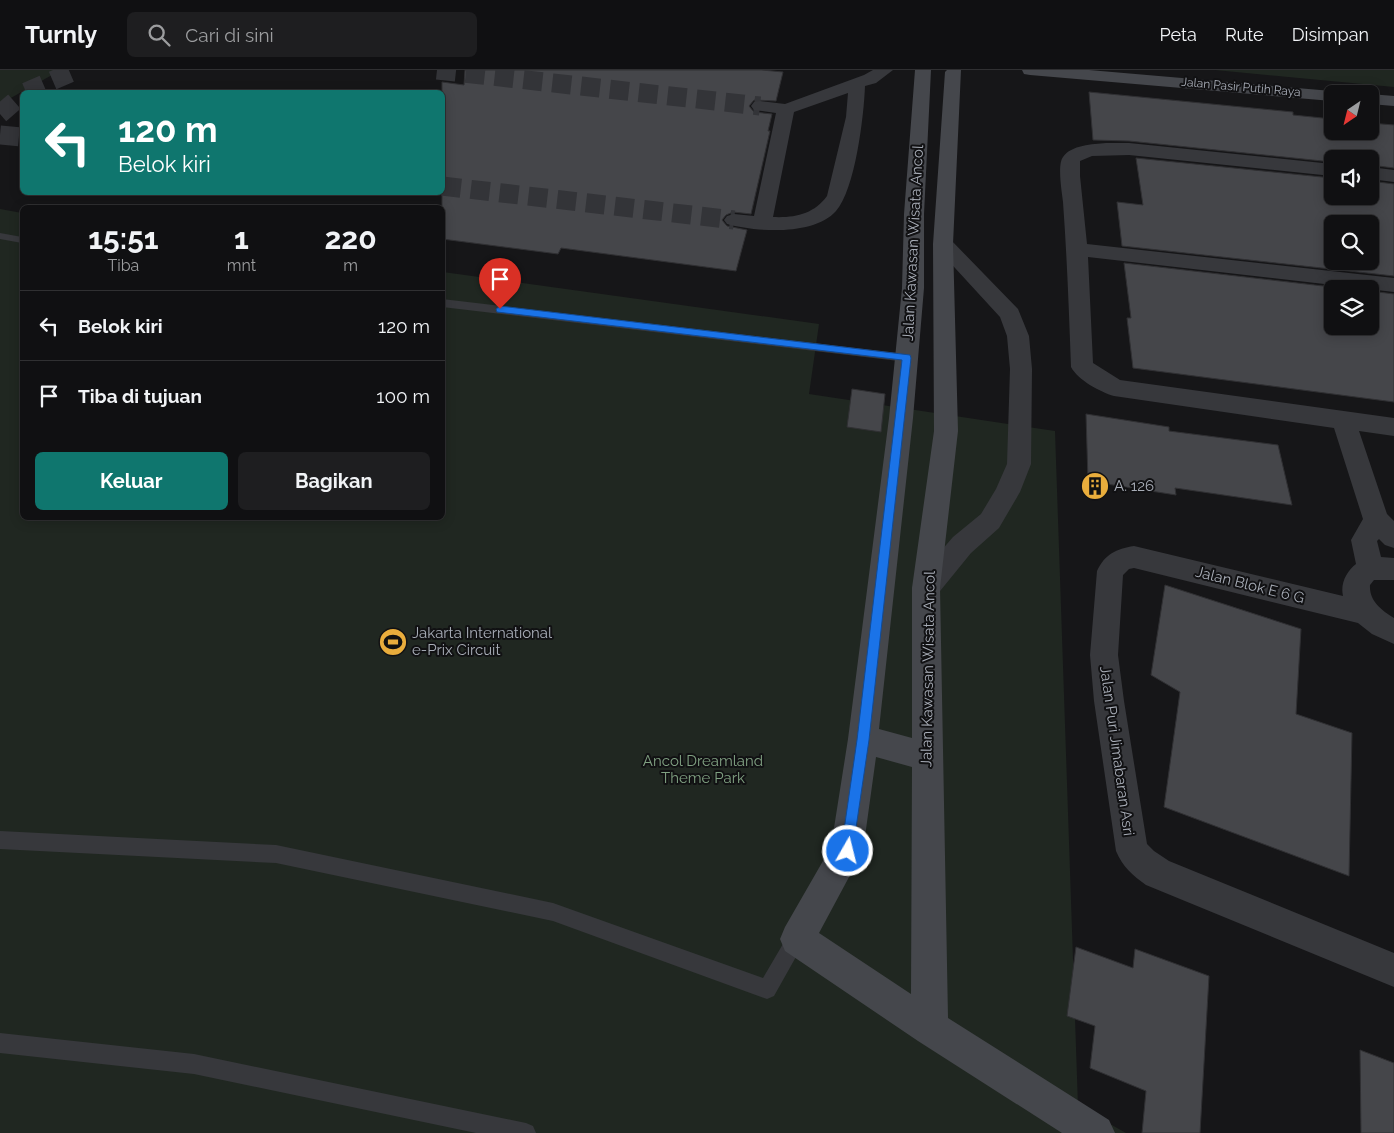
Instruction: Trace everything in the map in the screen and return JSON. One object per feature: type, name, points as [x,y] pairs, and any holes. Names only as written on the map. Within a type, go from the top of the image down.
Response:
[{"type":"street","points":[[760,106],[786,109],[870,79],[885,70]]},
{"type":"street","name":"Jalan Kawasan Wisata Ancol","points":[[797,939],[848,851],[863,740],[907,358],[913,288],[914,214],[923,70]]},
{"type":"street","points":[[928,70],[959,71]]},
{"type":"street","name":"Jalan Pasir Putih Raya","points":[[1030,70],[1324,95]]},
{"type":"street","name":"Jalan Kawasan Wisata Ancol","points":[[931,1028],[926,756],[926,588],[946,430],[943,244],[959,71]]},
{"type":"street","points":[[734,220],[762,224],[798,222],[813,218],[832,206],[855,117],[857,83]]},
{"type":"street","points":[[1379,100],[1394,101]]},
{"type":"street","points":[[762,224],[786,109]]},
{"type":"street","points":[[1324,169],[1129,149],[1098,149],[1078,152],[1071,159],[1070,176],[1077,249],[1082,367],[1114,388],[1344,421],[1394,426]]},
{"type":"street","points":[[1379,175],[1394,176]]},
{"type":"street","points":[[926,588],[962,545],[990,521],[1007,492],[1019,464],[1021,369],[1018,336],[1010,314],[943,244]]},
{"type":"street","points":[[1077,249],[1394,284]]},
{"type":"street","points":[[1344,421],[1385,528],[1364,540],[1382,569],[1362,573],[1356,581],[1356,591],[1359,602],[1366,613],[1380,625],[1394,632]]},
{"type":"street","name":"Jalan Blok E 6 G","points":[[1134,557],[1366,613]]},
{"type":"street","name":"Jalan Puri Jimabaran Asri","points":[[1134,557],[1121,559],[1110,571],[1104,655],[1108,701],[1132,851],[1142,863],[1158,873],[1394,970]]},
{"type":"street","points":[[863,740],[926,756]]},
{"type":"street","points":[[797,939],[931,1028],[1096,1133]]},
{"type":"lane","points":[[0,236],[20,240]]},
{"type":"lane","points":[[445,302],[907,358]]},
{"type":"lane","points":[[0,840],[276,854],[553,912],[767,989],[797,939]]},
{"type":"lane","points":[[0,1043],[194,1064],[526,1133]]},
{"type":"green space","points":[[0,70],[61,70],[25,90],[20,90],[20,93],[0,104]]},
{"type":"green space","points":[[1215,70],[1394,70],[1394,87]]},
{"type":"green space","name":"Ancol Dreamland Theme Park","points":[[0,209],[20,213],[20,520],[445,520],[445,272],[819,324],[809,394],[1055,431],[1078,1106],[1126,1133],[0,1133]]},
{"type":"building","points":[[465,70],[762,70],[783,72],[776,101],[754,100],[749,106],[754,112],[772,114],[768,131],[770,131],[751,214],[733,212],[726,215],[722,220],[727,226],[747,230],[736,271],[561,248],[558,254],[445,239],[445,205],[442,205],[442,195],[445,195],[445,90],[442,90],[442,82],[464,85]]},
{"type":"building","points":[[1089,92],[1293,112],[1293,115],[1324,118],[1324,140],[1379,140],[1379,124],[1394,125],[1394,168],[1379,166],[1379,150],[1324,150],[1324,161],[1129,141],[1093,140]]},
{"type":"building","points":[[1136,158],[1324,177],[1324,205],[1379,205],[1379,182],[1394,184],[1394,276],[1340,270],[1379,270],[1379,215],[1324,215],[1324,268],[1122,246],[1117,202],[1143,205]]},
{"type":"building","points":[[1124,263],[1324,286],[1324,335],[1379,335],[1379,292],[1394,294],[1394,402],[1133,368],[1127,318],[1131,318]]},
{"type":"building","points":[[852,389],[885,394],[881,432],[847,427]]},
{"type":"building","points":[[1086,414],[1169,427],[1169,431],[1278,445],[1292,505],[1175,488],[1176,495],[1088,481]]},
{"type":"building","points":[[1165,585],[1301,629],[1296,714],[1352,733],[1349,876],[1164,807],[1180,692],[1151,675]]},
{"type":"building","points":[[1076,947],[1133,968],[1135,949],[1209,976],[1200,1133],[1142,1133],[1146,1091],[1090,1068],[1095,1026],[1067,1016]]},
{"type":"building","points":[[1360,1050],[1394,1063],[1394,1133],[1361,1133]]},
{"type":"tunnel","points":[[31,90],[77,70]]},
{"type":"tunnel","points":[[437,70],[760,106]]},
{"type":"tunnel","points":[[0,114],[20,97]]},
{"type":"tunnel","points":[[0,135],[20,137]]},
{"type":"tunnel","points":[[445,186],[734,220]]},
{"type":"place","name":"A. 126","points":[[1095,486]]},
{"type":"place","name":"Jakarta International e-Prix Circuit","points":[[393,642]]},
{"type":"route","points":[[500,309],[907,358],[863,740],[848,851]]}]
